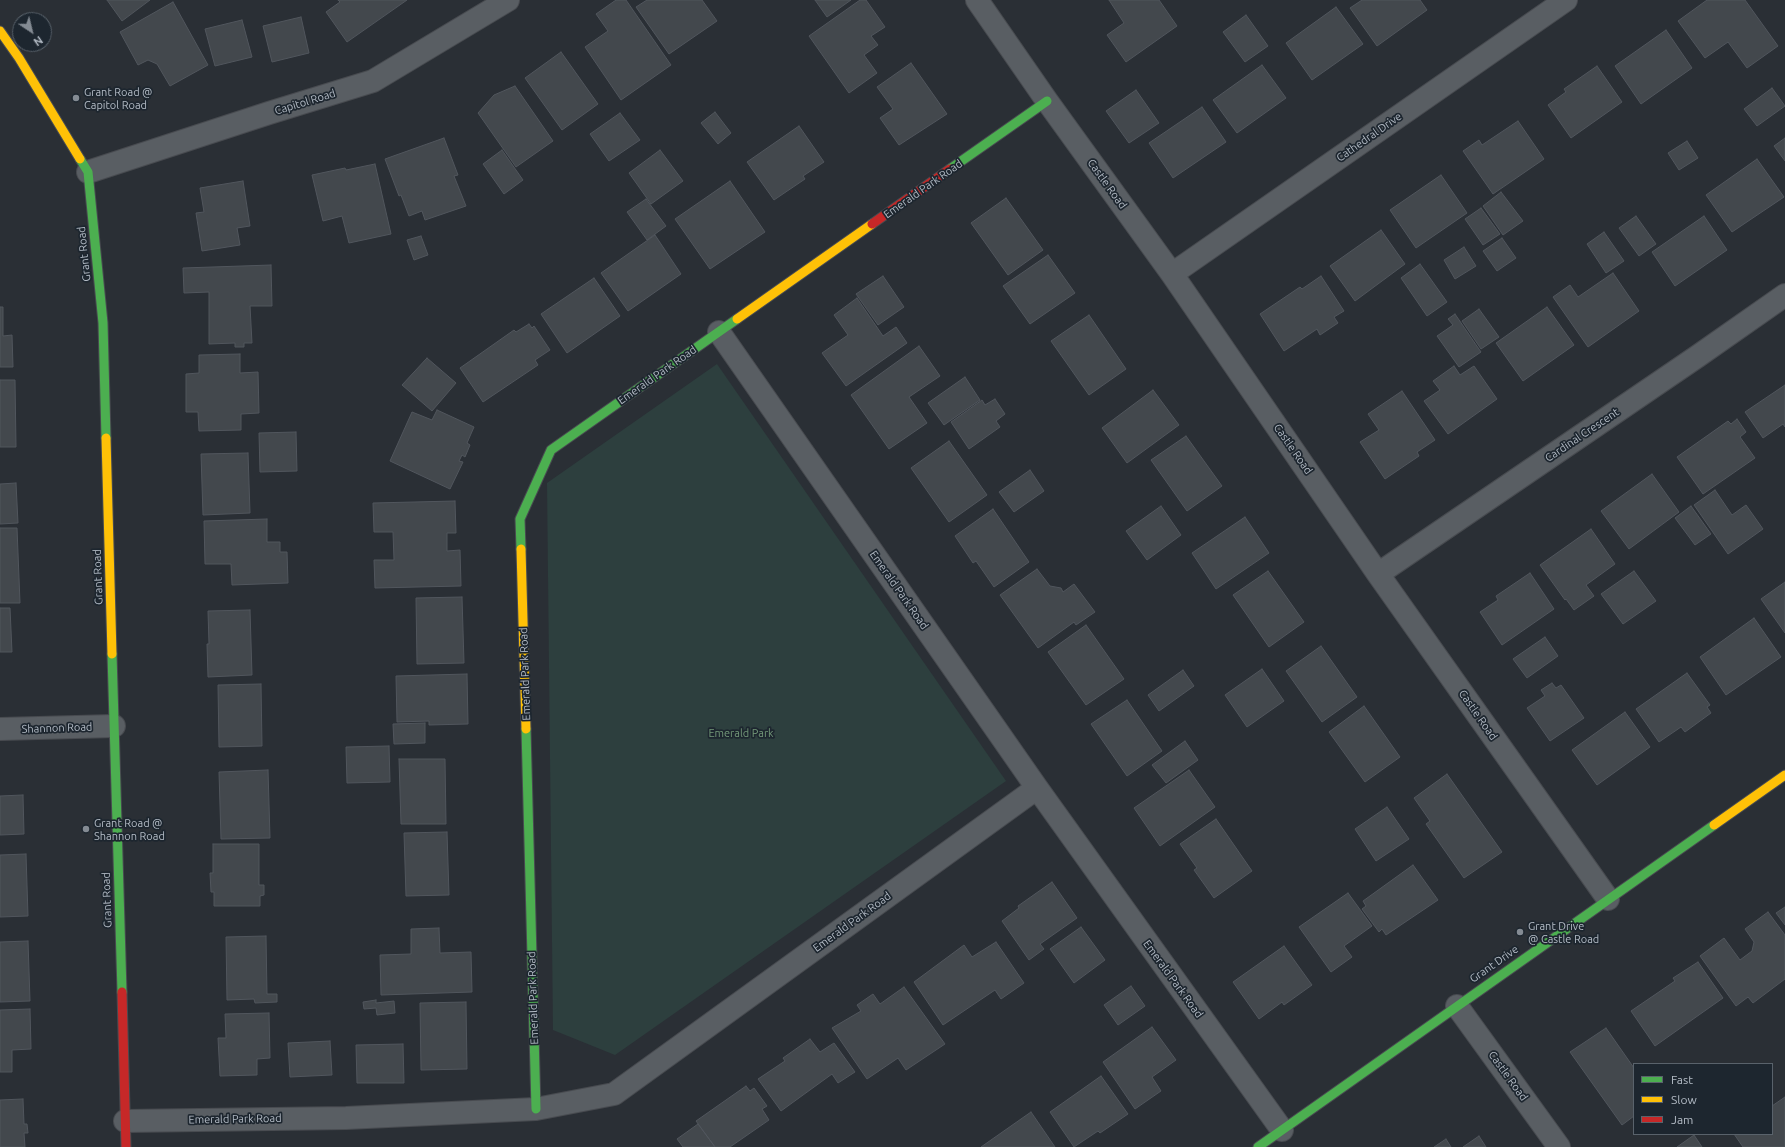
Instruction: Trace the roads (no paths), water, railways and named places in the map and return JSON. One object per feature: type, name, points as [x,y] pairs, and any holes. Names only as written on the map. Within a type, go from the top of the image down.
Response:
[{"type":"street","name":"Castle Road","points":[[977,0],[1047,101],[1172,274],[1378,574],[1608,899]]},
{"type":"street","name":"Cathedral Drive","points":[[1172,274],[1566,0]]},
{"type":"street","name":"Capitol Road","points":[[88,172],[373,81],[494,4]]},
{"type":"street","name":"Grant Road","points":[[0,31],[88,172],[104,323],[126,1147]]},
{"type":"street","name":"Emerald Park Road","points":[[536,1109],[520,519],[551,450],[1047,101]]},
{"type":"street","name":"Cardinal Crescent","points":[[1378,574],[1785,295]]},
{"type":"street","name":"Emerald Park Road","points":[[719,332],[1037,788],[1282,1130]]},
{"type":"street","name":"Shannon Road","points":[[0,729],[114,726]]},
{"type":"street","name":"Grant Drive","points":[[1258,1147],[1785,775]]},
{"type":"street","name":"Emerald Park Road","points":[[125,1121],[346,1118],[536,1109],[614,1094],[1037,788]]},
{"type":"street","name":"Castle Road","points":[[1457,1006],[1559,1147]]},
{"type":"place","name":"Grant Road @ Capitol Road","points":[[76,98]]},
{"type":"place","name":"Grant Road @ Shannon Road","points":[[86,829]]},
{"type":"place","name":"Grant Drive @ Castle Road","points":[[1520,932]]},
{"type":"park label","name":"Emerald Park","points":[[741,733]]}]
